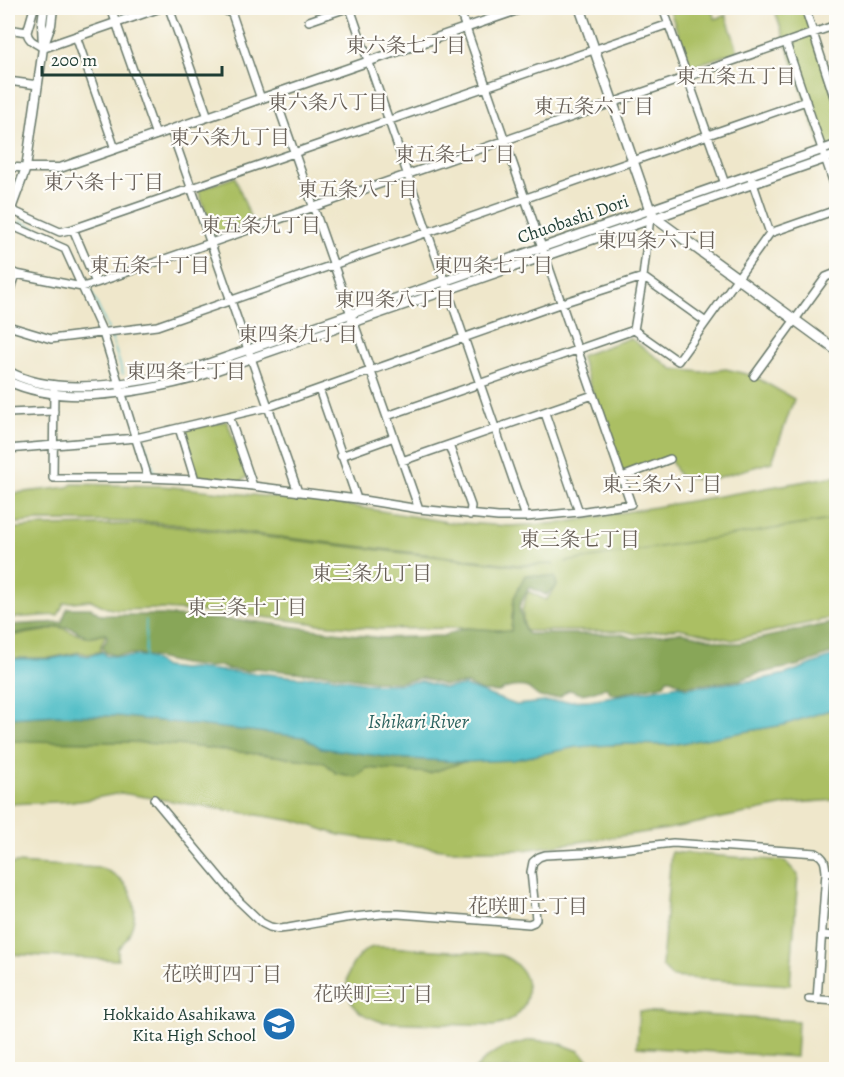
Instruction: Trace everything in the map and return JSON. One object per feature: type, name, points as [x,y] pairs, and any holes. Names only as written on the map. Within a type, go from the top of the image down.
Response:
[{"type":"main road","points":[[579,8],[651,216],[837,350]]},
{"type":"street","points":[[34,8],[27,32],[30,40],[43,48]]},
{"type":"street","points":[[44,8],[43,48],[26,168],[9,213],[60,232],[669,24]]},
{"type":"street","points":[[43,48],[51,25],[53,8]]},
{"type":"street","points":[[111,8],[156,135]]},
{"type":"street","points":[[43,48],[159,8]]},
{"type":"street","points":[[169,8],[208,117]]},
{"type":"street","points":[[221,8],[232,14],[261,99]]},
{"type":"street","points":[[309,21],[349,8],[526,517]]},
{"type":"street","points":[[54,389],[53,478],[195,480],[498,517],[579,512],[631,504],[459,8]]},
{"type":"street","points":[[8,167],[60,168],[522,8]]},
{"type":"street","points":[[663,8],[725,184]]},
{"type":"street","points":[[805,8],[836,99]]},
{"type":"street","points":[[8,270],[16,274],[89,285],[837,25]]},
{"type":"street","points":[[8,29],[27,32]]},
{"type":"street","points":[[76,36],[116,149]]},
{"type":"street","points":[[786,43],[837,190]]},
{"type":"street","points":[[8,81],[38,86]]},
{"type":"street","points":[[274,94],[419,509]]},
{"type":"street","points":[[8,326],[51,339],[157,326],[806,101]]},
{"type":"street","points":[[171,130],[298,492]]},
{"type":"street","name":"Chuobashi Dori","points":[[8,371],[54,389],[79,395],[119,388],[173,384],[191,379],[249,354],[824,154],[837,145]]},
{"type":"street","name":"Chuobashi Dori","points":[[824,154],[837,155]]},
{"type":"street","points":[[751,180],[770,233]]},
{"type":"street","name":"Chuobashi Dori","points":[[651,216],[725,184],[751,180]]},
{"type":"street","points":[[634,330],[678,361],[770,233],[837,210]]},
{"type":"street","points":[[634,330],[651,216]]},
{"type":"street","points":[[8,224],[65,249],[89,285]]},
{"type":"street","points":[[72,229],[89,285],[108,332],[119,388],[141,437],[148,478]]},
{"type":"street","points":[[754,376],[826,277],[837,273]]},
{"type":"street","points":[[8,299],[16,274]]},
{"type":"street","points":[[8,449],[141,437],[268,406],[643,277]]},
{"type":"street","points":[[643,277],[706,322]]},
{"type":"street","points":[[387,416],[634,330]]},
{"type":"street","name":"Chuobashi Dori","points":[[8,381],[37,391],[54,389]]},
{"type":"street","points":[[319,389],[357,499]]},
{"type":"street","points":[[402,461],[593,395]]},
{"type":"street","points":[[8,414],[54,411]]},
{"type":"street","points":[[544,412],[579,512]]},
{"type":"street","points":[[229,416],[253,486]]},
{"type":"street","points":[[179,428],[195,480]]},
{"type":"street","points":[[341,456],[394,437]]},
{"type":"street","points":[[450,445],[471,506],[470,514]]},
{"type":"street","points":[[622,477],[670,459]]},
{"type":"street","points":[[154,799],[240,902],[262,923],[279,929],[345,918],[390,914],[529,924],[536,919],[531,872],[538,857],[545,855],[673,843],[816,853],[823,857],[826,872],[822,935],[813,999],[837,1001]]},
{"type":"street","points":[[826,872],[837,873]]},
{"type":"street","points":[[822,935],[837,936]]},
{"type":"green space","points":[[669,8],[711,8],[715,19],[726,15],[738,51],[690,67]]},
{"type":"green space","points":[[774,8],[805,8],[836,100],[836,190]]},
{"type":"green space","points":[[235,177],[252,222],[214,235],[198,190]]},
{"type":"green space","points":[[630,338],[673,369],[702,372],[726,369],[754,376],[794,399],[772,462],[706,481],[679,476],[670,459],[622,477],[580,356]]},
{"type":"green space","points":[[227,421],[247,477],[240,482],[197,476],[184,430]]},
{"type":"green space","points":[[836,476],[836,519],[565,562],[836,520],[836,617],[732,640],[679,628],[636,634],[625,631],[525,631],[522,610],[528,591],[546,600],[557,586],[555,577],[525,575],[514,598],[511,631],[466,628],[380,629],[247,615],[162,609],[118,610],[107,608],[91,600],[64,603],[58,615],[8,618],[8,529],[40,526],[152,524],[518,566],[554,564],[518,565],[153,522],[40,521],[8,524],[8,494],[68,487],[72,484],[162,486],[333,503],[447,522],[509,526],[561,523]]},
{"type":"green space","points":[[525,575],[555,577],[557,586],[546,595],[529,587],[519,607],[525,631],[528,634],[621,634],[633,638],[681,632],[728,643],[739,643],[836,622],[836,652],[800,665],[740,680],[685,686],[667,679],[664,684],[618,694],[611,693],[606,687],[581,694],[570,690],[560,697],[547,698],[540,697],[528,688],[521,687],[499,692],[481,691],[467,684],[444,685],[422,678],[398,682],[373,681],[325,673],[255,668],[248,671],[219,666],[208,667],[139,654],[115,655],[106,653],[102,647],[107,636],[104,633],[88,637],[71,628],[58,626],[8,635],[8,625],[62,622],[67,608],[91,608],[101,615],[162,615],[257,622],[381,638],[443,636],[466,628],[511,631],[514,598]]},
{"type":"green space","points":[[59,627],[86,637],[103,634],[105,636],[100,648],[102,651],[88,654],[79,652],[50,658],[8,658],[8,636]]},
{"type":"green space","points":[[836,708],[836,800],[796,803],[668,829],[524,850],[449,850],[339,835],[301,822],[121,793],[80,801],[8,804],[8,741],[129,742],[190,746],[324,762],[336,773],[367,768],[430,773],[463,762],[513,760],[576,747],[627,744],[671,745],[783,725]]},
{"type":"green space","points":[[56,715],[116,716],[304,737],[321,748],[394,758],[463,762],[430,773],[367,768],[356,777],[336,773],[324,762],[190,746],[129,742],[8,741],[8,718]]},
{"type":"green space","points":[[671,852],[785,861],[798,875],[790,985],[672,977],[662,966]]},
{"type":"green space","points":[[16,863],[101,868],[114,874],[130,892],[135,915],[127,938],[118,949],[118,960],[8,954],[8,865]]},
{"type":"green space","points":[[374,947],[497,954],[511,960],[520,969],[526,980],[525,1003],[519,1013],[508,1021],[494,1026],[382,1022],[371,1018],[360,1012],[351,1001],[347,981],[351,967],[366,950]]},
{"type":"green space","points":[[639,1011],[798,1021],[796,1057],[637,1047]]},
{"type":"green space","points":[[531,1040],[556,1042],[579,1051],[599,1069],[475,1069],[500,1049]]},
{"type":"water","name":"Ishikari River","points":[[103,652],[106,656],[141,656],[152,659],[164,667],[181,669],[193,668],[299,677],[328,676],[372,684],[422,681],[444,688],[465,686],[516,705],[590,700],[679,685],[685,688],[757,680],[786,674],[836,655],[836,708],[783,725],[671,745],[627,744],[576,747],[513,760],[463,762],[394,758],[321,748],[304,737],[116,716],[56,715],[8,718],[8,659],[50,659],[77,654],[88,656]]},
{"type":"waterway","points":[[20,221],[70,243],[87,282]]},
{"type":"waterway","points":[[89,287],[108,329]]},
{"type":"waterway","points":[[110,333],[123,374]]},
{"type":"waterway","points":[[130,397],[142,433]]},
{"type":"waterway","points":[[143,438],[155,474]]},
{"type":"waterway","points":[[145,658],[146,620]]},
{"type":"place","name":"Hokkaido Asahikawa Kita High School","points":[[279,1024]]},
{"type":"district","name":"東六条七丁目","points":[[406,45]]},
{"type":"district","name":"東五条五丁目","points":[[736,76]]},
{"type":"district","name":"東六条八丁目","points":[[328,102]]},
{"type":"district","name":"東五条六丁目","points":[[594,106]]},
{"type":"district","name":"東六条九丁目","points":[[230,137]]},
{"type":"district","name":"東五条七丁目","points":[[455,154]]},
{"type":"district","name":"東六条十丁目","points":[[104,182]]},
{"type":"district","name":"東五条八丁目","points":[[358,189]]},
{"type":"district","name":"東五条九丁目","points":[[261,225]]},
{"type":"district","name":"東四条六丁目","points":[[657,240]]},
{"type":"district","name":"東五条十丁目","points":[[150,265]]},
{"type":"district","name":"東四条七丁目","points":[[493,265]]},
{"type":"district","name":"東四条八丁目","points":[[395,299]]},
{"type":"district","name":"東四条九丁目","points":[[298,334]]},
{"type":"district","name":"東四条十丁目","points":[[186,371]]},
{"type":"district","name":"東三条六丁目","points":[[662,484]]},
{"type":"district","name":"東三条七丁目","points":[[580,539]]},
{"type":"district","name":"東三条九丁目","points":[[372,573]]},
{"type":"district","name":"東三条十丁目","points":[[247,607]]},
{"type":"district","name":"花咲町二丁目","points":[[528,906]]},
{"type":"district","name":"花咲町四丁目","points":[[222,974]]},
{"type":"district","name":"花咲町三丁目","points":[[373,994]]}]
